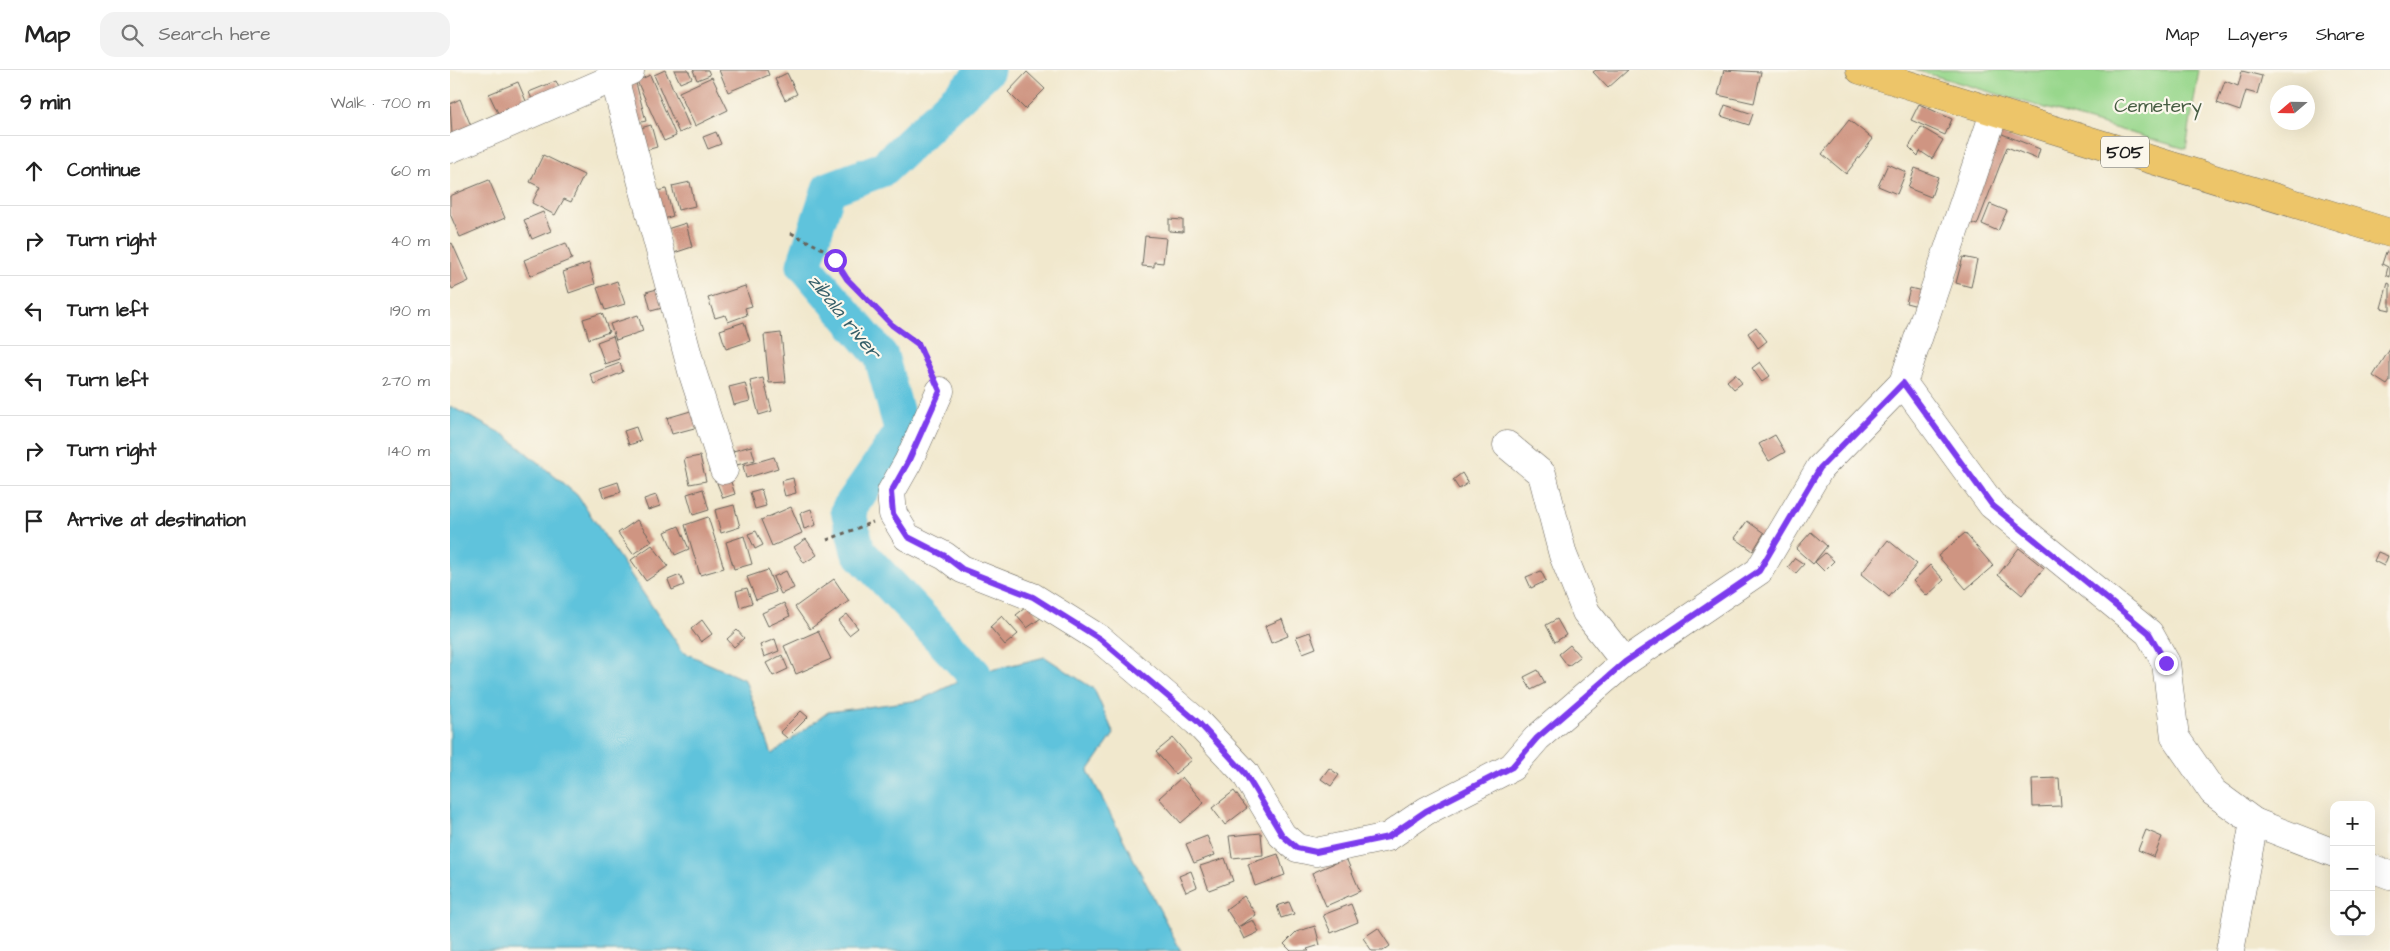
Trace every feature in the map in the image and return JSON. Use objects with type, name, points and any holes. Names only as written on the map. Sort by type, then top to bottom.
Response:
[{"type":"main road","name":"505","points":[[1860,70],[1994,113],[2390,233]]},
{"type":"street","points":[[450,149],[619,73],[692,371],[724,470]]},
{"type":"street","points":[[940,391],[908,462],[891,492],[893,514],[908,537],[945,556],[962,569],[1033,597],[1100,639],[1198,722],[1245,773],[1282,835],[1297,848],[1316,852],[1388,837],[1426,811],[1512,767],[1537,738],[1625,662],[1759,571],[1820,468],[1903,383],[1994,113]]},
{"type":"street","points":[[1903,383],[1992,505],[2149,633],[2166,663],[2175,738],[2213,792],[2254,822],[2330,851]]},
{"type":"street","points":[[1507,445],[1542,474],[1563,554],[1586,612],[1625,662]]},
{"type":"street","points":[[2230,951],[2254,822]]},
{"type":"street","points":[[2375,869],[2390,875]]},
{"type":"path","points":[[791,233],[825,250],[847,279],[892,325],[918,344],[940,391]]},
{"type":"path","points":[[827,540],[882,518]]},
{"type":"green space","name":"Cemetery","points":[[1915,70],[2199,70],[2186,149]]},
{"type":"water","points":[[450,406],[506,436],[577,495],[683,652],[745,680],[772,754],[828,712],[920,700],[974,674],[1045,657],[1094,689],[1114,734],[1088,771],[1181,951],[450,951]]},
{"type":"building","points":[[665,70],[690,128],[679,133],[654,75]]},
{"type":"building","points":[[674,70],[688,70],[692,78],[680,83]]},
{"type":"building","points":[[693,70],[708,70],[710,75],[697,80]]},
{"type":"building","points":[[719,70],[767,70],[769,75],[728,92]]},
{"type":"building","points":[[1596,70],[1628,70],[1608,88],[1593,72]]},
{"type":"building","points":[[1724,70],[1761,72],[1754,103],[1718,95]]},
{"type":"building","points":[[2242,71],[2262,76],[2257,94],[2246,91],[2240,111],[2217,103],[2225,81],[2238,86]]},
{"type":"building","points":[[1027,72],[1045,89],[1025,109],[1008,92]]},
{"type":"building","points":[[787,73],[797,94],[785,100],[775,79]]},
{"type":"building","points":[[650,75],[676,136],[664,141],[637,81]]},
{"type":"building","points":[[712,77],[728,110],[695,126],[679,92]]},
{"type":"building","points":[[556,81],[560,90],[533,102],[529,92]]},
{"type":"building","points":[[518,82],[526,101],[498,113],[489,94]]},
{"type":"building","points":[[636,83],[646,121],[633,124],[623,86]]},
{"type":"building","points":[[460,99],[471,126],[452,134],[450,104]]},
{"type":"building","points":[[1919,104],[1952,119],[1945,135],[1911,120]]},
{"type":"building","points":[[1725,105],[1753,114],[1749,125],[1721,116]]},
{"type":"building","points":[[1849,120],[1873,139],[1846,174],[1822,154]]},
{"type":"building","points":[[651,125],[657,147],[643,151],[637,129]]},
{"type":"building","points":[[1921,127],[1943,140],[1932,159],[1920,151],[1918,156],[1909,147]]},
{"type":"building","points":[[716,132],[721,144],[708,149],[703,137]]},
{"type":"building","points":[[1997,132],[2040,149],[2037,159],[2007,147],[1977,225],[1962,220]]},
{"type":"building","points":[[543,155],[584,175],[571,202],[564,199],[555,215],[532,203],[540,187],[530,182]]},
{"type":"building","points":[[1888,164],[1906,172],[1897,194],[1878,186]]},
{"type":"building","points":[[1915,168],[1938,177],[1931,197],[1908,188]]},
{"type":"building","points":[[489,180],[505,218],[460,237],[450,214],[450,196]]},
{"type":"building","points":[[690,182],[695,206],[678,210],[672,186]]},
{"type":"building","points":[[666,189],[673,216],[661,220],[653,192]]},
{"type":"building","points":[[1990,204],[2007,211],[1998,231],[1982,224]]},
{"type":"building","points":[[543,212],[551,231],[532,239],[524,220]]},
{"type":"building","points":[[1169,219],[1183,220],[1183,232],[1169,231]]},
{"type":"building","points":[[686,223],[692,247],[674,253],[667,229]]},
{"type":"building","points":[[1145,236],[1166,238],[1163,263],[1154,262],[1154,267],[1142,266]]},
{"type":"building","points":[[452,243],[469,281],[452,289],[450,284],[450,244]]},
{"type":"building","points":[[566,243],[572,259],[530,276],[524,260]]},
{"type":"building","points":[[2386,252],[2390,253],[2390,277],[2386,275],[2388,267],[2382,264]]},
{"type":"building","points":[[1963,257],[1977,260],[1971,287],[1956,283]]},
{"type":"building","points":[[589,263],[595,284],[569,293],[563,272]]},
{"type":"building","points":[[617,281],[625,304],[605,310],[597,288]]},
{"type":"building","points":[[2388,283],[2390,284],[2390,310],[2381,308]]},
{"type":"building","points":[[745,286],[752,306],[745,308],[747,315],[728,322],[725,315],[715,318],[708,298]]},
{"type":"building","points":[[661,288],[666,307],[651,311],[646,292]]},
{"type":"building","points":[[1910,288],[1926,292],[1922,307],[1906,303]]},
{"type":"building","points":[[602,313],[609,332],[589,339],[583,319]]},
{"type":"building","points":[[638,315],[643,331],[616,340],[610,324]]},
{"type":"building","points":[[744,322],[750,341],[726,349],[720,330]]},
{"type":"building","points":[[1756,327],[1767,341],[1758,348],[1748,333]]},
{"type":"building","points":[[781,333],[786,382],[769,383],[764,335]]},
{"type":"building","points":[[613,336],[620,359],[605,364],[597,342]]},
{"type":"building","points":[[2390,349],[2390,381],[2387,385],[2373,376]]},
{"type":"building","points":[[1760,362],[1770,376],[1762,382],[1752,368]]},
{"type":"building","points":[[620,363],[623,372],[594,384],[590,374]]},
{"type":"building","points":[[1735,374],[1742,383],[1734,389],[1727,381]]},
{"type":"building","points":[[763,378],[772,411],[759,415],[750,381]]},
{"type":"building","points":[[745,383],[750,401],[734,405],[729,387]]},
{"type":"building","points":[[694,410],[698,427],[672,434],[667,418]]},
{"type":"building","points":[[636,427],[641,441],[629,445],[624,431]]},
{"type":"building","points":[[1775,435],[1785,452],[1769,461],[1759,444]]},
{"type":"building","points":[[751,446],[755,460],[737,465],[733,451]]},
{"type":"building","points":[[700,456],[706,481],[690,484],[684,459]]},
{"type":"building","points":[[774,457],[778,468],[746,478],[743,466]]},
{"type":"building","points":[[1462,473],[1468,483],[1459,489],[1453,480]]},
{"type":"building","points":[[793,478],[796,493],[785,496],[781,481]]},
{"type":"building","points":[[730,479],[735,494],[723,498],[717,483]]},
{"type":"building","points":[[618,482],[621,492],[604,498],[600,488]]},
{"type":"building","points":[[703,489],[709,510],[693,515],[687,494]]},
{"type":"building","points":[[761,489],[766,506],[755,509],[750,492]]},
{"type":"building","points":[[656,495],[660,506],[648,510],[644,499]]},
{"type":"building","points":[[734,505],[740,527],[721,533],[715,510]]},
{"type":"building","points":[[791,507],[802,533],[772,546],[761,520]]},
{"type":"building","points":[[811,509],[816,525],[804,529],[800,513]]},
{"type":"building","points":[[708,517],[724,568],[700,575],[685,525]]},
{"type":"building","points":[[637,520],[652,541],[633,554],[618,533]]},
{"type":"building","points":[[1747,521],[1764,533],[1753,551],[1735,538]]},
{"type":"building","points":[[679,526],[689,549],[675,555],[665,532]]},
{"type":"building","points":[[756,531],[763,545],[755,549],[748,534]]},
{"type":"building","points":[[1811,532],[1827,546],[1813,564],[1796,549]]},
{"type":"building","points":[[1965,533],[1993,566],[1966,589],[1938,556]]},
{"type":"building","points":[[744,536],[752,564],[734,569],[726,542]]},
{"type":"building","points":[[806,539],[817,555],[804,563],[794,547]]},
{"type":"building","points":[[1888,540],[1917,564],[1889,597],[1861,574]]},
{"type":"building","points":[[652,545],[668,566],[646,581],[631,560]]},
{"type":"building","points":[[2019,548],[2044,568],[2022,595],[1998,575]]},
{"type":"building","points":[[2378,552],[2388,556],[2384,566],[2374,561]]},
{"type":"building","points":[[1825,553],[1834,561],[1824,571],[1815,562]]},
{"type":"building","points":[[1795,558],[1804,564],[1796,573],[1788,567]]},
{"type":"building","points":[[1930,565],[1944,580],[1927,596],[1913,581]]},
{"type":"building","points":[[768,570],[776,592],[756,600],[747,577]]},
{"type":"building","points":[[786,571],[794,588],[781,594],[773,577]]},
{"type":"building","points":[[1541,571],[1546,581],[1531,588],[1526,577]]},
{"type":"building","points":[[680,575],[684,585],[672,590],[668,580]]},
{"type":"building","points":[[834,579],[849,601],[810,629],[795,607]]},
{"type":"building","points":[[747,588],[752,603],[740,607],[736,591]]},
{"type":"building","points":[[784,603],[790,616],[768,626],[762,613]]},
{"type":"building","points":[[1030,604],[1041,618],[1027,628],[1016,615]]},
{"type":"building","points":[[847,614],[858,628],[849,635],[838,621]]},
{"type":"building","points":[[1002,616],[1018,634],[1005,645],[990,627]]},
{"type":"building","points":[[1282,619],[1288,636],[1271,643],[1265,626]]},
{"type":"building","points":[[1557,619],[1566,635],[1555,642],[1546,625]]},
{"type":"building","points":[[702,620],[712,634],[701,642],[691,629]]},
{"type":"building","points":[[737,630],[744,638],[734,647],[727,639]]},
{"type":"building","points":[[818,631],[831,659],[796,674],[784,646]]},
{"type":"building","points":[[1310,632],[1316,648],[1303,653],[1296,637]]},
{"type":"building","points":[[775,639],[779,651],[764,657],[760,645]]},
{"type":"building","points":[[1570,645],[1580,657],[1568,666],[1559,654]]},
{"type":"building","points":[[782,655],[788,669],[773,676],[766,663]]},
{"type":"building","points":[[1538,670],[1545,683],[1531,690],[1524,677]]},
{"type":"building","points":[[801,711],[808,717],[787,738],[780,732]]},
{"type":"building","points":[[1173,738],[1192,760],[1175,774],[1156,752]]},
{"type":"building","points":[[1329,768],[1339,775],[1331,786],[1321,779]]},
{"type":"building","points":[[1182,777],[1204,803],[1181,823],[1159,798]]},
{"type":"building","points":[[2059,778],[2061,806],[2033,807],[2032,779]]},
{"type":"building","points":[[1234,791],[1247,808],[1225,825],[1212,808]]},
{"type":"building","points":[[2146,830],[2162,837],[2154,857],[2138,850]]},
{"type":"building","points":[[1261,833],[1263,855],[1232,858],[1229,836]]},
{"type":"building","points":[[1207,836],[1215,855],[1194,863],[1186,844]]},
{"type":"building","points":[[1278,854],[1285,875],[1255,886],[1248,864]]},
{"type":"building","points":[[1225,858],[1233,881],[1209,890],[1200,866]]},
{"type":"building","points":[[1346,858],[1360,891],[1326,906],[1312,873]]},
{"type":"building","points":[[1191,871],[1197,887],[1186,892],[1179,876]]},
{"type":"building","points":[[1244,896],[1256,915],[1238,927],[1226,909]]},
{"type":"building","points":[[1289,902],[1294,914],[1281,918],[1277,906]]},
{"type":"building","points":[[1351,904],[1358,922],[1331,933],[1323,915]]},
{"type":"building","points":[[1253,920],[1259,932],[1244,939],[1238,927]]},
{"type":"building","points":[[1315,926],[1320,945],[1307,949],[1309,951],[1291,951],[1284,944],[1296,932]]},
{"type":"building","points":[[1378,928],[1390,946],[1383,951],[1372,951],[1363,938]]},
{"type":"waterway","name":"zibala river","points":[[974,674],[858,551],[848,510],[902,432],[881,356],[804,265],[829,189],[883,169],[987,70]]},
{"type":"route","points":[[835,260],[847,279],[892,325],[918,344],[940,391],[908,462],[891,492],[893,514],[908,537],[945,556],[962,569],[1033,597],[1100,639],[1198,722],[1245,773],[1282,835],[1297,848],[1316,852],[1388,837],[1426,811],[1512,767],[1537,738],[1625,662],[1759,571],[1820,468],[1903,383],[1992,505],[2149,633],[2166,663]]}]
